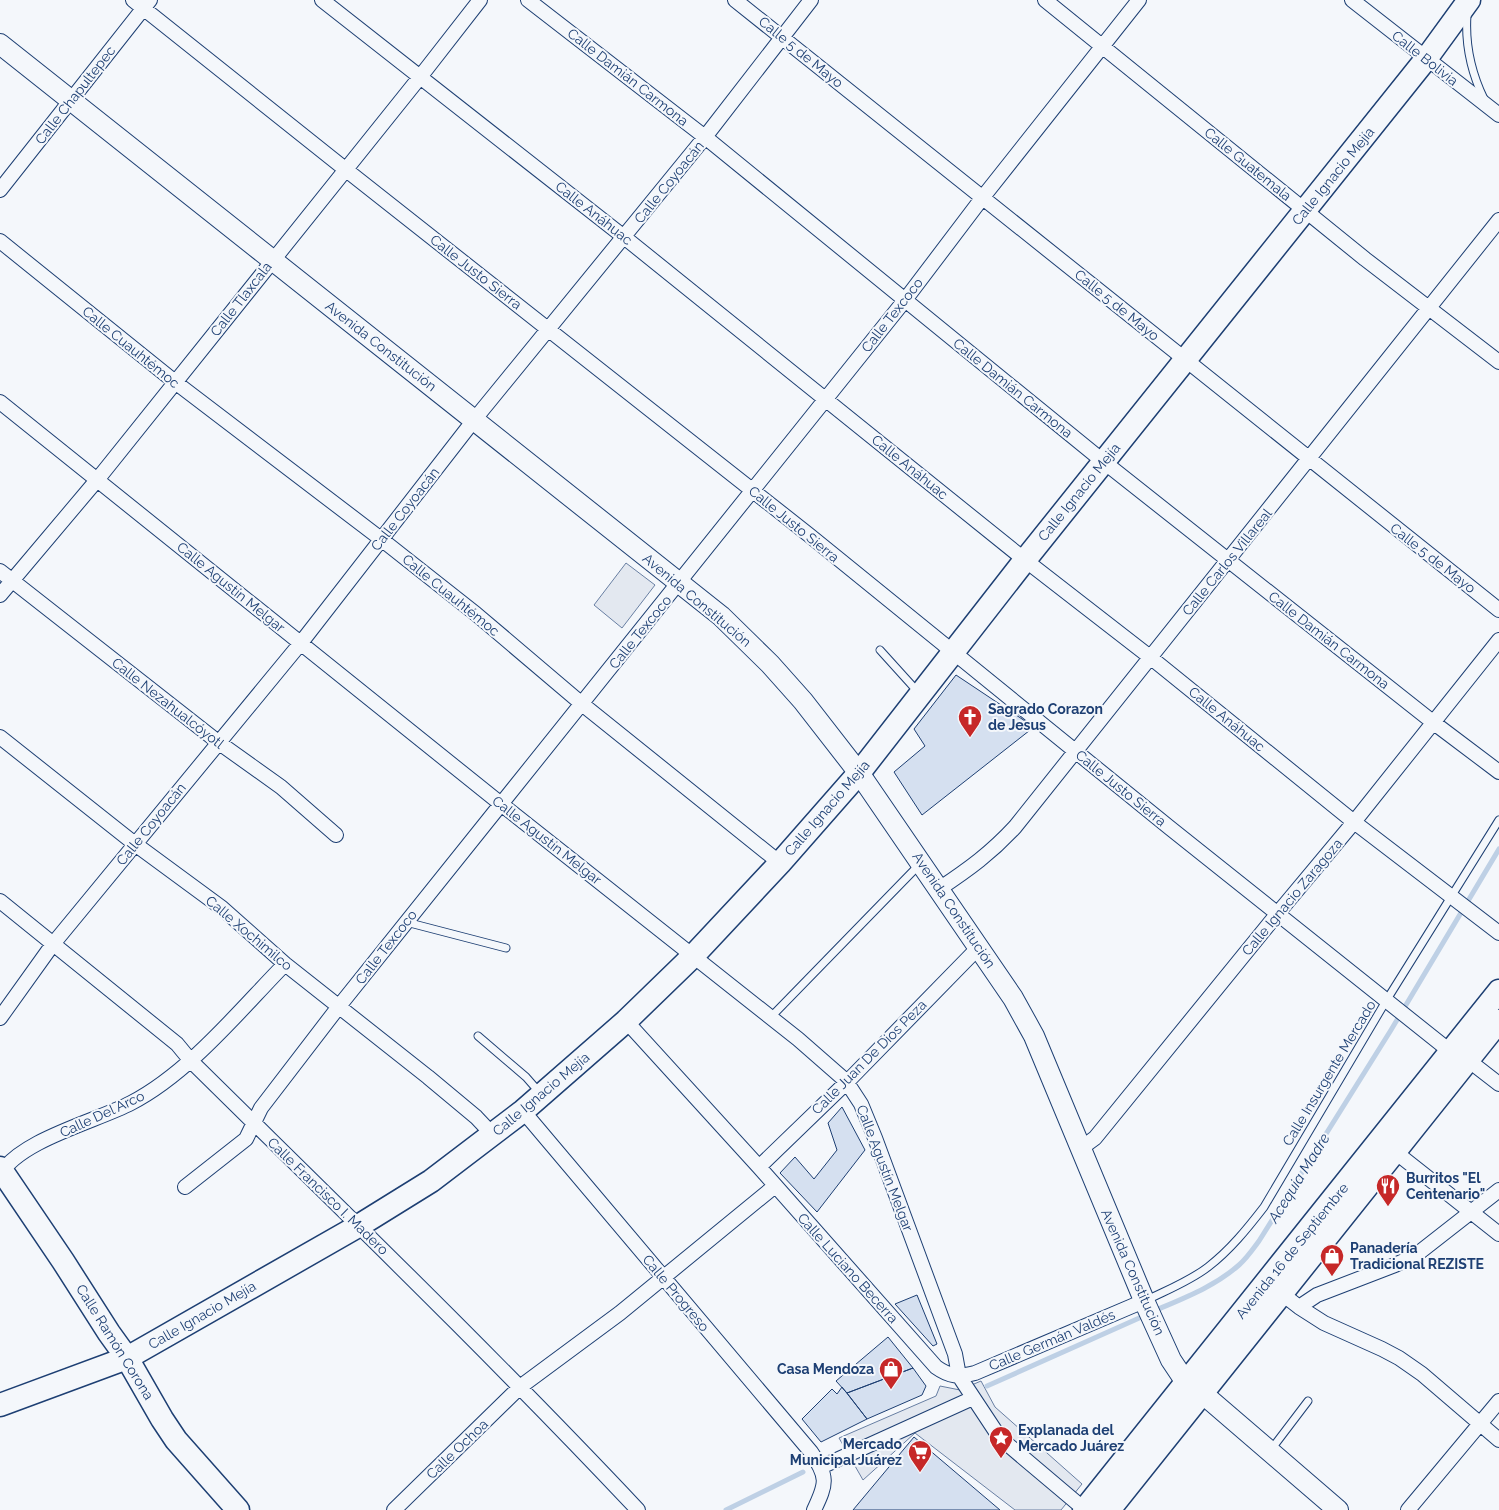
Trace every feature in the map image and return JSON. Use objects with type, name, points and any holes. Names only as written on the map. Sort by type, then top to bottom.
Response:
[{"type":"main road","name":"Calle Ignacio Mejía","points":[[0,1405],[128,1358],[360,1226],[431,1181],[523,1111],[626,1021],[693,956],[859,773],[1025,560],[1426,59],[1469,1]]},
{"type":"main road","name":"Avenida 16 de Septiembre","points":[[1080,1506],[1195,1389],[1281,1293],[1394,1151],[1460,1056],[1499,991]]},
{"type":"main road","name":"Avenida 16 de Septiembre","points":[[1109,1510],[1195,1389],[1460,1056],[1499,1021]]},
{"type":"main road","name":"Calle Ramón Corona","points":[[1,1171],[64,1261],[109,1333],[128,1358],[176,1440],[238,1510]]},
{"type":"street","name":"Calle Anáhuac","points":[[322,0],[624,237],[1354,822],[1499,933]]},
{"type":"street","name":"Calle Tlaxcala","points":[[0,594],[97,480],[480,0]]},
{"type":"street","name":"Calle Damián Carmona","points":[[528,0],[705,137],[1228,561],[1499,772]]},
{"type":"street","name":"Calle 5 de Mayo","points":[[735,0],[1499,610]]},
{"type":"street","name":"Calle Coyoacán","points":[[0,1018],[53,944],[300,644],[474,420],[705,137],[811,0]]},
{"type":"street","name":"Calle Guatemala","points":[[1045,0],[1365,259],[1499,362]]},
{"type":"street","name":"Calle Texcoco","points":[[185,1187],[246,1139],[261,1108],[405,922],[905,300],[983,197],[1139,0]]},
{"type":"street","name":"Calle Bolivia","points":[[1352,0],[1499,115]]},
{"type":"street","name":"Calle Chapultepec","points":[[0,190],[71,100],[142,3]]},
{"type":"street","name":"Calle Justo Sierra","points":[[142,3],[345,170],[753,490],[1389,1003],[1499,1084]]},
{"type":"street","name":"Avenida Constitución","points":[[0,44],[679,582],[721,616],[770,664],[803,701],[859,773],[1013,998],[1034,1036],[1145,1303],[1181,1375],[1338,1510]]},
{"type":"street","name":"Calle Carlos Villareal","points":[[939,889],[973,867],[995,849],[1015,827],[1499,220]]},
{"type":"street","name":"Calle Cuauhtémoc","points":[[0,241],[175,382],[476,614],[582,704],[780,862]]},
{"type":"street","name":"Calle Agustín Melgar","points":[[0,402],[300,644],[798,1039],[846,1081],[860,1104],[875,1138],[955,1354],[959,1376]]},
{"type":"street","name":"Calle Nezahualcóyotl","points":[[0,571],[218,742],[281,787],[336,835]]},
{"type":"street","name":"Calle Ignacio Zaragoza","points":[[1080,1149],[1095,1138],[1354,822],[1499,640]]},
{"type":"street","name":"Calle Xochimilco","points":[[0,737],[135,844],[222,908],[285,964],[340,1005],[476,1117],[492,1134]]},
{"type":"street","name":"Calle Francisco I. Madero","points":[[0,901],[177,1044],[191,1061],[360,1226],[520,1387],[638,1510]]},
{"type":"street","name":"Calle Juan De Dios Peza","points":[[759,1167],[979,947]]},
{"type":"street","name":"Calle Del Arco","points":[[1,1171],[12,1160],[31,1148],[65,1131],[130,1104],[151,1092],[191,1061],[285,964]]},
{"type":"street","name":"Calle Luciano Becerra","points":[[626,1021],[759,1167],[936,1367],[946,1374],[959,1376]]},
{"type":"street","name":"Calle Progreso","points":[[523,1111],[810,1452],[822,1472]]},
{"type":"street","points":[[1394,1151],[1499,1234]]},
{"type":"street","points":[[520,1387],[620,1313],[775,1186]]},
{"type":"street","points":[[1300,1307],[1317,1295],[1416,1255],[1499,1190]]},
{"type":"street","points":[[1281,1293],[1324,1323],[1399,1358],[1422,1374],[1499,1440]]},
{"type":"street","name":"Calle Germán Valdés","points":[[959,1376],[976,1373],[1145,1303]]},
{"type":"street","points":[[959,1376],[1000,1438],[1080,1506]]},
{"type":"street","name":"Calle Ochoa","points":[[394,1510],[520,1387]]},
{"type":"street","points":[[814,1510],[822,1494],[822,1472],[973,1398]]},
{"type":"street","points":[[1408,1510],[1499,1401]]},
{"type":"lane","points":[[1469,1],[1466,32],[1470,64],[1487,106]]},
{"type":"lane","points":[[880,650],[920,694]]},
{"type":"lane","name":"Calle Insurgente Mercado","points":[[1145,1303],[1207,1268],[1244,1234],[1264,1207],[1454,898],[1499,820]]},
{"type":"lane","points":[[770,1018],[921,862]]},
{"type":"lane","points":[[405,922],[506,948]]},
{"type":"lane","points":[[478,1036],[526,1077],[542,1095]]},
{"type":"lane","points":[[1270,1451],[1308,1401]]},
{"type":"shaded area","points":[[626,563],[655,585],[622,628],[594,605]]},
{"type":"shaded area","name":"Explanada del Mercado Juárez","points":[[981,1381],[995,1407],[1082,1484],[1061,1510],[1015,1510],[915,1433],[863,1480],[839,1438],[936,1396],[940,1386],[960,1390]]},
{"type":"building","name":"Sagrado Corazon de Jesus","points":[[956,675],[1034,727],[922,815],[894,772],[925,746],[914,729]]},
{"type":"building","points":[[842,1107],[865,1150],[817,1212],[780,1173],[795,1157],[814,1179],[837,1150],[828,1123]]},
{"type":"building","points":[[917,1295],[937,1344],[933,1346],[895,1304]]},
{"type":"building","points":[[888,1337],[913,1368],[847,1393],[836,1381]]},
{"type":"building","name":"Casa Mendoza","points":[[913,1368],[926,1386],[922,1395],[867,1419],[847,1393]]},
{"type":"building","points":[[842,1387],[867,1419],[821,1442],[802,1419],[832,1389],[837,1394]]},
{"type":"building","name":"Mercado Municipal Juárez","points":[[914,1437],[1000,1510],[853,1510]]},
{"type":"waterway","name":"Acequia Madre","points":[[1154,1311],[1219,1280],[1239,1265],[1259,1241],[1391,1030],[1499,849]]},
{"type":"waterway","name":"Acequia Madre","points":[[987,1386],[1146,1315]]},
{"type":"waterway","points":[[726,1510],[803,1472]]},
{"type":"place","name":"Sagrado Corazon de Jesus","points":[[970,738]]},
{"type":"place","name":"Burritos \"El Centenario\"","points":[[1388,1207]]},
{"type":"place","name":"Panadería Tradicional REZISTE","points":[[1332,1277]]},
{"type":"place","name":"Casa Mendoza","points":[[891,1390]]},
{"type":"place","name":"Explanada del Mercado Juárez","points":[[1001,1459]]},
{"type":"place","name":"Mercado Municipal Juárez","points":[[920,1473]]}]
